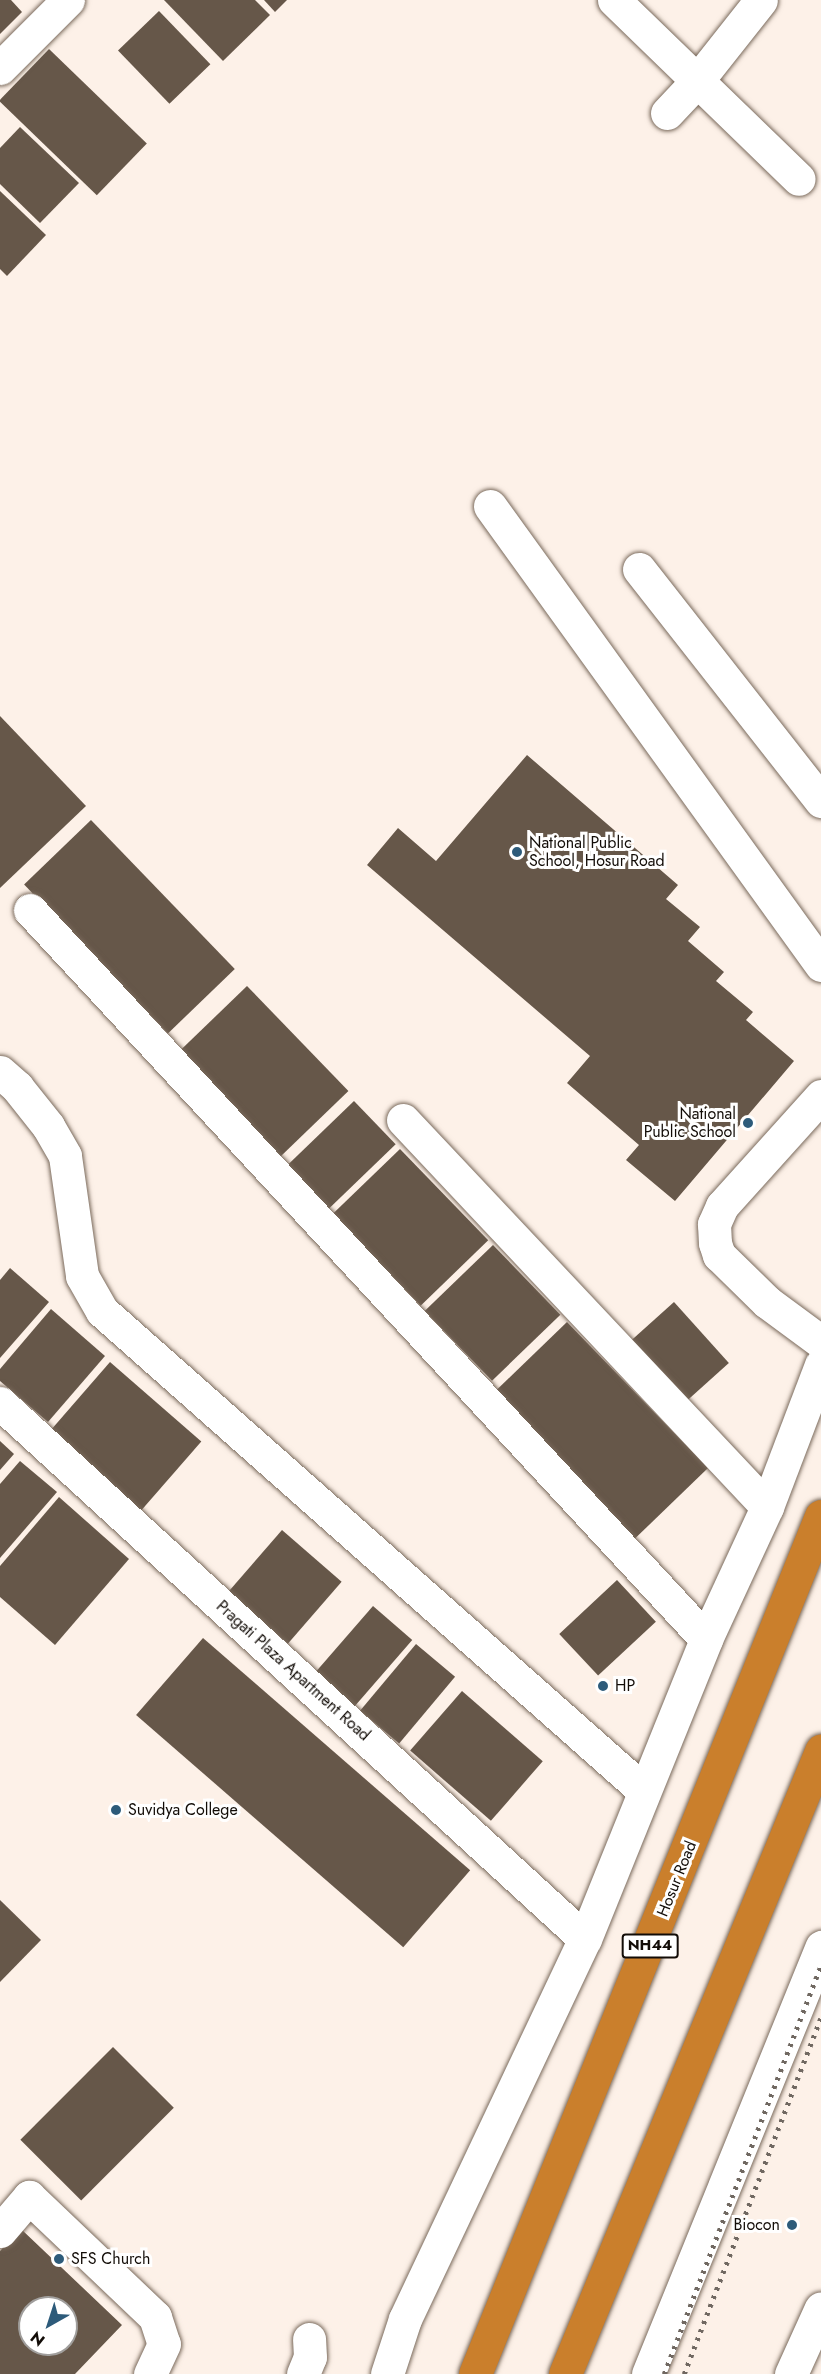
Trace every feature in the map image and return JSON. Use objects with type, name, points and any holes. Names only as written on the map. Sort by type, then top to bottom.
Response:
[{"type":"highway","name":"Hosur Road","points":[[475,2374],[821,1516]]},
{"type":"highway","points":[[565,2374],[821,1751]]},
{"type":"street","points":[[0,69],[69,0]]},
{"type":"street","points":[[614,0],[799,179]]},
{"type":"street","points":[[667,113],[697,81],[761,0]]},
{"type":"street","points":[[490,506],[821,965]]},
{"type":"street","points":[[639,569],[821,801]]},
{"type":"street","points":[[30,910],[706,1639]]},
{"type":"street","points":[[0,1072],[16,1087],[48,1126],[65,1156],[82,1276],[102,1311],[643,1790]]},
{"type":"street","points":[[821,1096],[722,1206],[714,1224],[714,1233],[719,1256],[767,1302],[821,1342]]},
{"type":"street","points":[[403,1120],[767,1507]]},
{"type":"street","points":[[387,2374],[405,2319],[585,1939],[643,1790],[706,1639],[767,1507],[821,1365]]},
{"type":"street","name":"Pragati Plaza Apartment Road","points":[[0,1403],[585,1939]]},
{"type":"street","points":[[648,2374],[821,1947]]},
{"type":"street","points":[[0,2231],[29,2197],[155,2317],[164,2344],[150,2374]]},
{"type":"street","points":[[791,2374],[821,2308]]},
{"type":"street","points":[[303,2374],[310,2357],[309,2339]]},
{"type":"building","points":[[0,0],[11,0],[22,12],[0,34]]},
{"type":"building","points":[[164,0],[255,0],[270,15],[223,61]]},
{"type":"building","points":[[264,0],[287,0],[275,12]]},
{"type":"building","points":[[159,11],[210,64],[169,104],[118,51]]},
{"type":"building","points":[[49,49],[147,143],[97,195],[0,102]]},
{"type":"building","points":[[20,127],[79,183],[40,223],[0,184],[0,148]]},
{"type":"building","points":[[0,191],[46,235],[7,276],[0,269]]},
{"type":"building","points":[[0,716],[86,806],[0,888]]},
{"type":"building","points":[[527,755],[678,885],[666,899],[700,927],[688,941],[724,972],[716,981],[753,1012],[746,1020],[794,1061],[675,1201],[626,1160],[639,1145],[567,1083],[590,1056],[367,865],[398,828],[436,861]]},
{"type":"building","points":[[91,820],[235,969],[168,1034],[24,885]]},
{"type":"building","points":[[247,986],[348,1091],[281,1156],[179,1051]]},
{"type":"building","points":[[354,1101],[396,1144],[329,1209],[287,1166]]},
{"type":"building","points":[[400,1149],[488,1240],[421,1306],[332,1214]]},
{"type":"building","points":[[493,1245],[560,1315],[492,1381],[425,1311]]},
{"type":"building","points":[[10,1268],[49,1302],[0,1358],[0,1280]]},
{"type":"building","points":[[674,1302],[729,1363],[679,1408],[624,1347]]},
{"type":"building","points":[[51,1309],[105,1356],[48,1422],[0,1381],[0,1369]]},
{"type":"building","points":[[567,1322],[708,1468],[631,1542],[490,1396]]},
{"type":"building","points":[[110,1362],[201,1441],[139,1513],[48,1434]]},
{"type":"building","points":[[0,1441],[14,1454],[0,1470]]},
{"type":"building","points":[[20,1461],[57,1492],[0,1558],[0,1484]]},
{"type":"building","points":[[59,1497],[129,1559],[55,1645],[0,1597],[0,1566]]},
{"type":"building","points":[[282,1530],[342,1582],[288,1644],[228,1592]]},
{"type":"building","points":[[617,1580],[656,1622],[598,1676],[559,1634]]},
{"type":"building","points":[[373,1606],[412,1640],[352,1710],[313,1675]]},
{"type":"building","points":[[203,1638],[470,1870],[403,1947],[136,1715]]},
{"type":"building","points":[[416,1644],[455,1677],[399,1743],[360,1711]]},
{"type":"building","points":[[462,1691],[543,1761],[491,1821],[410,1751]]},
{"type":"building","points":[[0,1900],[41,1940],[0,1982]]},
{"type":"building","points":[[113,2047],[174,2108],[81,2200],[20,2140]]},
{"type":"building","points":[[21,2229],[122,2325],[75,2374],[0,2374],[0,2251]]},
{"type":"railway","points":[[664,2374],[821,1966]]},
{"type":"railway","points":[[684,2374],[821,2018]]},
{"type":"place","name":"National Public School, Hosur Road","points":[[517,852]]},
{"type":"place","name":"National Public School","points":[[748,1123]]},
{"type":"place","name":"HP","points":[[603,1686]]},
{"type":"place","name":"Suvidya College","points":[[116,1810]]},
{"type":"place","name":"Biocon","points":[[792,2225]]},
{"type":"place","name":"SFS Church","points":[[59,2259]]}]
